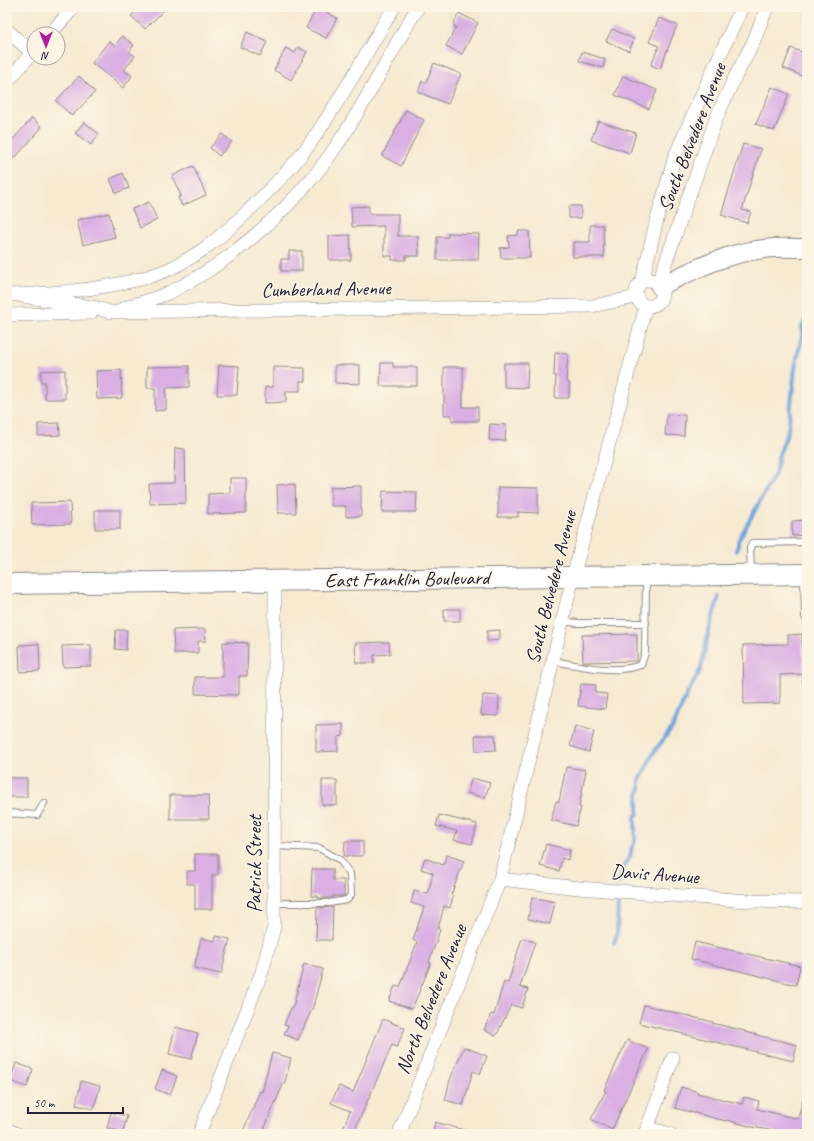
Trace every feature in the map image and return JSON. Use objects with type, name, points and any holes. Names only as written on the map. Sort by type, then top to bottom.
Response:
[{"type":"main road","name":"East Franklin Boulevard","points":[[7,584],[806,574]]},
{"type":"street","points":[[57,26],[74,7]]},
{"type":"street","points":[[12,295],[99,288],[153,276],[190,258],[207,247],[238,221],[267,192],[303,152],[330,112],[394,7]]},
{"type":"street","points":[[7,315],[110,312],[169,293],[187,284],[221,262],[283,209],[311,179],[336,147],[358,112],[418,7]]},
{"type":"street","name":"South Belvedere Avenue","points":[[642,282],[656,223],[675,156],[742,7]]},
{"type":"street","name":"South Belvedere Avenue","points":[[659,285],[716,119],[732,81],[753,43],[767,7]]},
{"type":"street","points":[[7,30],[26,46]]},
{"type":"street","points":[[8,79],[26,60]]},
{"type":"street","points":[[659,285],[709,263],[743,253],[764,248],[807,248]]},
{"type":"street","points":[[650,280],[659,285],[662,291],[660,299],[654,305],[641,301],[635,294],[637,287],[642,282],[650,280]]},
{"type":"street","name":"Cumberland Avenue","points":[[12,295],[98,308],[110,312],[592,306],[641,301]]},
{"type":"street","name":"South Belvedere Avenue","points":[[500,879],[641,301]]},
{"type":"street","name":"Patrick Street","points":[[199,1134],[262,972],[274,927],[275,580]]},
{"type":"street","name":"Davis Avenue","points":[[500,879],[579,888],[748,901],[807,902]]},
{"type":"street","name":"North Belvedere Avenue","points":[[399,1134],[500,879]]},
{"type":"street","points":[[670,1134],[646,1131],[673,1058]]},
{"type":"street","points":[[7,1130],[18,1134]]},
{"type":"lane","points":[[751,574],[750,548],[752,543],[807,542]]},
{"type":"lane","points":[[806,574],[805,617],[807,620]]},
{"type":"lane","points":[[552,661],[605,669],[632,668],[641,665],[645,653],[646,576]]},
{"type":"lane","points":[[562,621],[646,623]]},
{"type":"lane","points":[[7,814],[37,814],[44,803]]},
{"type":"lane","points":[[274,846],[319,848],[340,860],[350,874],[352,888],[351,895],[347,900],[329,903],[274,903]]},
{"type":"building","points":[[139,7],[167,7],[145,29],[131,16]]},
{"type":"building","points":[[317,7],[337,18],[326,38],[306,28]]},
{"type":"building","points":[[459,13],[478,23],[462,54],[446,46],[456,27],[453,25]]},
{"type":"building","points":[[659,18],[677,25],[660,69],[651,65],[659,46],[649,42]]},
{"type":"building","points":[[612,29],[634,39],[629,51],[606,41]]},
{"type":"building","points":[[247,32],[267,42],[260,56],[240,47]]},
{"type":"building","points":[[122,36],[134,45],[129,52],[135,56],[124,70],[132,76],[123,88],[92,63],[109,41],[115,46]]},
{"type":"building","points":[[298,47],[307,52],[291,80],[274,70],[286,48],[295,53]]},
{"type":"building","points":[[791,48],[807,54],[807,78],[783,68]]},
{"type":"building","points":[[582,52],[605,59],[603,68],[579,61]]},
{"type":"building","points":[[434,63],[461,74],[448,104],[418,92],[422,81],[426,83]]},
{"type":"building","points":[[79,76],[95,92],[72,116],[56,101]]},
{"type":"building","points":[[623,76],[657,90],[649,109],[615,95]]},
{"type":"building","points":[[772,87],[789,94],[774,131],[756,124]]},
{"type":"building","points":[[406,110],[424,120],[401,166],[382,156]]},
{"type":"building","points":[[32,118],[42,127],[15,158],[7,151],[7,146]]},
{"type":"building","points":[[598,121],[636,133],[630,153],[591,140]]},
{"type":"building","points":[[84,122],[99,134],[91,145],[75,133]]},
{"type":"building","points":[[222,134],[232,142],[219,156],[210,148]]},
{"type":"building","points":[[743,144],[761,149],[742,210],[751,212],[747,223],[721,215]]},
{"type":"building","points":[[193,166],[206,195],[182,206],[178,197],[181,196],[172,176]]},
{"type":"building","points":[[123,173],[129,188],[116,193],[110,179]]},
{"type":"building","points":[[149,202],[157,220],[140,228],[132,209]]},
{"type":"building","points":[[369,206],[369,214],[398,214],[398,236],[418,236],[419,256],[406,256],[406,260],[392,260],[392,256],[384,256],[384,226],[352,227],[351,207]]},
{"type":"building","points":[[569,206],[581,206],[581,218],[569,218]]},
{"type":"building","points":[[109,213],[115,237],[83,245],[77,220]]},
{"type":"building","points":[[590,225],[603,225],[604,257],[573,257],[573,242],[590,242]]},
{"type":"building","points":[[518,231],[529,231],[530,258],[501,258],[500,248],[509,247],[508,236],[518,235]]},
{"type":"building","points":[[448,233],[479,234],[478,260],[437,260],[437,237],[448,237]]},
{"type":"building","points":[[350,235],[351,260],[329,260],[329,236]]},
{"type":"building","points":[[289,251],[302,251],[302,271],[281,271],[281,259],[289,259]]},
{"type":"building","points":[[555,353],[568,354],[566,382],[569,382],[569,398],[555,398]]},
{"type":"building","points":[[381,363],[393,363],[393,367],[417,367],[417,386],[380,386]]},
{"type":"building","points":[[504,363],[528,363],[527,388],[504,387]]},
{"type":"building","points":[[219,365],[239,366],[237,395],[217,395]]},
{"type":"building","points":[[335,365],[360,365],[360,384],[335,383]]},
{"type":"building","points":[[189,366],[189,387],[166,388],[166,410],[155,411],[155,388],[147,388],[147,367]]},
{"type":"building","points":[[273,367],[305,368],[305,381],[300,381],[300,391],[286,391],[286,402],[265,403],[265,387],[273,387]]},
{"type":"building","points":[[444,367],[463,367],[463,407],[478,407],[478,421],[452,421],[452,415],[444,415]]},
{"type":"building","points":[[65,370],[65,399],[45,399],[45,382],[41,382],[41,371]]},
{"type":"building","points":[[121,370],[122,398],[97,399],[96,371]]},
{"type":"building","points":[[667,414],[685,415],[684,436],[665,435]]},
{"type":"building","points":[[59,423],[60,435],[38,436],[38,424]]},
{"type":"building","points":[[490,424],[506,425],[505,441],[489,440]]},
{"type":"building","points":[[175,448],[185,449],[186,503],[150,504],[149,484],[174,483]]},
{"type":"building","points":[[230,478],[246,478],[246,513],[208,514],[208,494],[230,493]]},
{"type":"building","points":[[295,484],[296,513],[278,513],[277,485]]},
{"type":"building","points":[[361,486],[361,516],[346,517],[346,506],[331,506],[331,487]]},
{"type":"building","points":[[498,487],[538,488],[538,513],[518,512],[518,517],[498,517]]},
{"type":"building","points":[[383,491],[417,492],[416,512],[382,512]]},
{"type":"building","points":[[70,502],[71,524],[32,525],[31,503]]},
{"type":"building","points":[[95,510],[120,510],[120,529],[95,529]]},
{"type":"building","points":[[807,520],[807,535],[792,536],[792,521]]},
{"type":"building","points":[[444,609],[460,609],[460,621],[444,621]]},
{"type":"building","points":[[205,629],[206,641],[198,641],[198,653],[174,653],[173,630]]},
{"type":"building","points":[[116,630],[127,630],[126,650],[115,649]]},
{"type":"building","points":[[500,630],[500,640],[487,641],[487,631]]},
{"type":"building","points":[[637,634],[637,661],[583,662],[582,635]]},
{"type":"building","points":[[802,634],[804,674],[780,675],[780,703],[744,704],[743,645],[788,644],[788,635]]},
{"type":"building","points":[[223,642],[248,643],[247,676],[239,676],[239,695],[195,694],[195,677],[223,677]]},
{"type":"building","points":[[389,642],[390,654],[374,655],[374,663],[356,663],[355,643]]},
{"type":"building","points":[[39,644],[40,671],[20,672],[19,645]]},
{"type":"building","points":[[91,645],[91,666],[63,667],[62,646]]},
{"type":"building","points":[[581,684],[596,685],[595,693],[607,694],[605,709],[578,706]]},
{"type":"building","points":[[483,695],[499,696],[498,716],[481,715]]},
{"type":"building","points":[[343,724],[343,736],[338,737],[338,751],[316,752],[316,725]]},
{"type":"building","points":[[575,726],[594,731],[589,752],[570,746]]},
{"type":"building","points":[[475,735],[495,735],[496,750],[476,751]]},
{"type":"building","points":[[566,767],[586,770],[579,807],[581,807],[576,826],[551,820],[556,801],[559,802]]},
{"type":"building","points":[[7,778],[27,778],[27,797],[7,797]]},
{"type":"building","points":[[472,778],[490,783],[485,798],[467,793]]},
{"type":"building","points":[[322,780],[337,780],[337,805],[322,805]]},
{"type":"building","points":[[170,795],[208,795],[209,819],[170,819]]},
{"type":"building","points":[[439,815],[477,824],[472,844],[454,840],[457,831],[436,826]]},
{"type":"building","points":[[345,841],[363,841],[363,856],[344,856]]},
{"type":"building","points":[[546,844],[570,850],[568,860],[562,858],[559,871],[540,866]]},
{"type":"building","points":[[195,854],[218,854],[218,875],[212,875],[212,909],[195,909],[195,884],[187,884],[187,871],[195,871]]},
{"type":"building","points":[[447,855],[464,861],[451,895],[453,896],[450,908],[444,906],[438,929],[440,930],[429,962],[431,963],[412,1009],[389,1001],[395,986],[400,987],[417,942],[413,940],[424,907],[411,903],[414,891],[428,894],[433,873],[421,869],[425,858],[443,865]]},
{"type":"building","points":[[312,869],[333,869],[333,880],[344,880],[344,896],[318,898],[318,896],[311,896]]},
{"type":"building","points":[[532,897],[555,902],[550,924],[528,919]]},
{"type":"building","points":[[333,907],[332,940],[316,940],[317,908]]},
{"type":"building","points":[[216,936],[230,939],[221,974],[194,968],[201,938],[215,941]]},
{"type":"building","points":[[522,938],[535,942],[520,987],[528,989],[522,1008],[511,1005],[496,1036],[484,1030],[491,1014],[494,1015],[504,982],[508,983]]},
{"type":"building","points":[[695,942],[800,966],[796,985],[691,959]]},
{"type":"building","points":[[304,964],[323,969],[313,1007],[298,1040],[284,1034],[288,1026],[284,1025],[292,1006],[293,1007]]},
{"type":"building","points":[[644,1005],[797,1045],[793,1061],[639,1023]]},
{"type":"building","points":[[383,1019],[405,1028],[397,1047],[392,1045],[353,1134],[341,1134],[350,1111],[331,1103],[339,1086],[353,1092]]},
{"type":"building","points":[[175,1027],[198,1033],[191,1059],[169,1054]]},
{"type":"building","points":[[627,1040],[648,1049],[612,1130],[591,1119],[606,1091],[604,1090]]},
{"type":"building","points":[[464,1047],[487,1056],[480,1074],[473,1071],[463,1105],[445,1100],[450,1080]]},
{"type":"building","points":[[272,1053],[291,1058],[285,1082],[262,1134],[242,1134],[260,1091],[262,1092]]},
{"type":"building","points":[[16,1063],[33,1069],[27,1087],[10,1081]]},
{"type":"building","points":[[162,1070],[177,1076],[170,1095],[155,1089]]},
{"type":"building","points":[[81,1081],[100,1086],[94,1109],[76,1105]]},
{"type":"building","points":[[681,1087],[698,1092],[697,1093],[742,1104],[744,1097],[759,1101],[757,1109],[798,1119],[803,1098],[807,1098],[807,1134],[773,1134],[774,1131],[675,1108]]},
{"type":"building","points":[[111,1112],[127,1116],[123,1132],[107,1128]]},
{"type":"building","points":[[435,1122],[468,1131],[468,1134],[432,1134]]},
{"type":"waterway","points":[[736,551],[738,541],[774,476],[778,457],[788,431],[795,368],[803,331],[802,327],[807,316]]},
{"type":"waterway","points":[[619,883],[625,864],[631,855],[631,850],[635,841],[635,817],[638,813],[640,780],[654,752],[673,727],[687,694],[701,669],[708,634],[719,596]]},
{"type":"waterway","points":[[614,943],[617,934],[618,902]]}]
